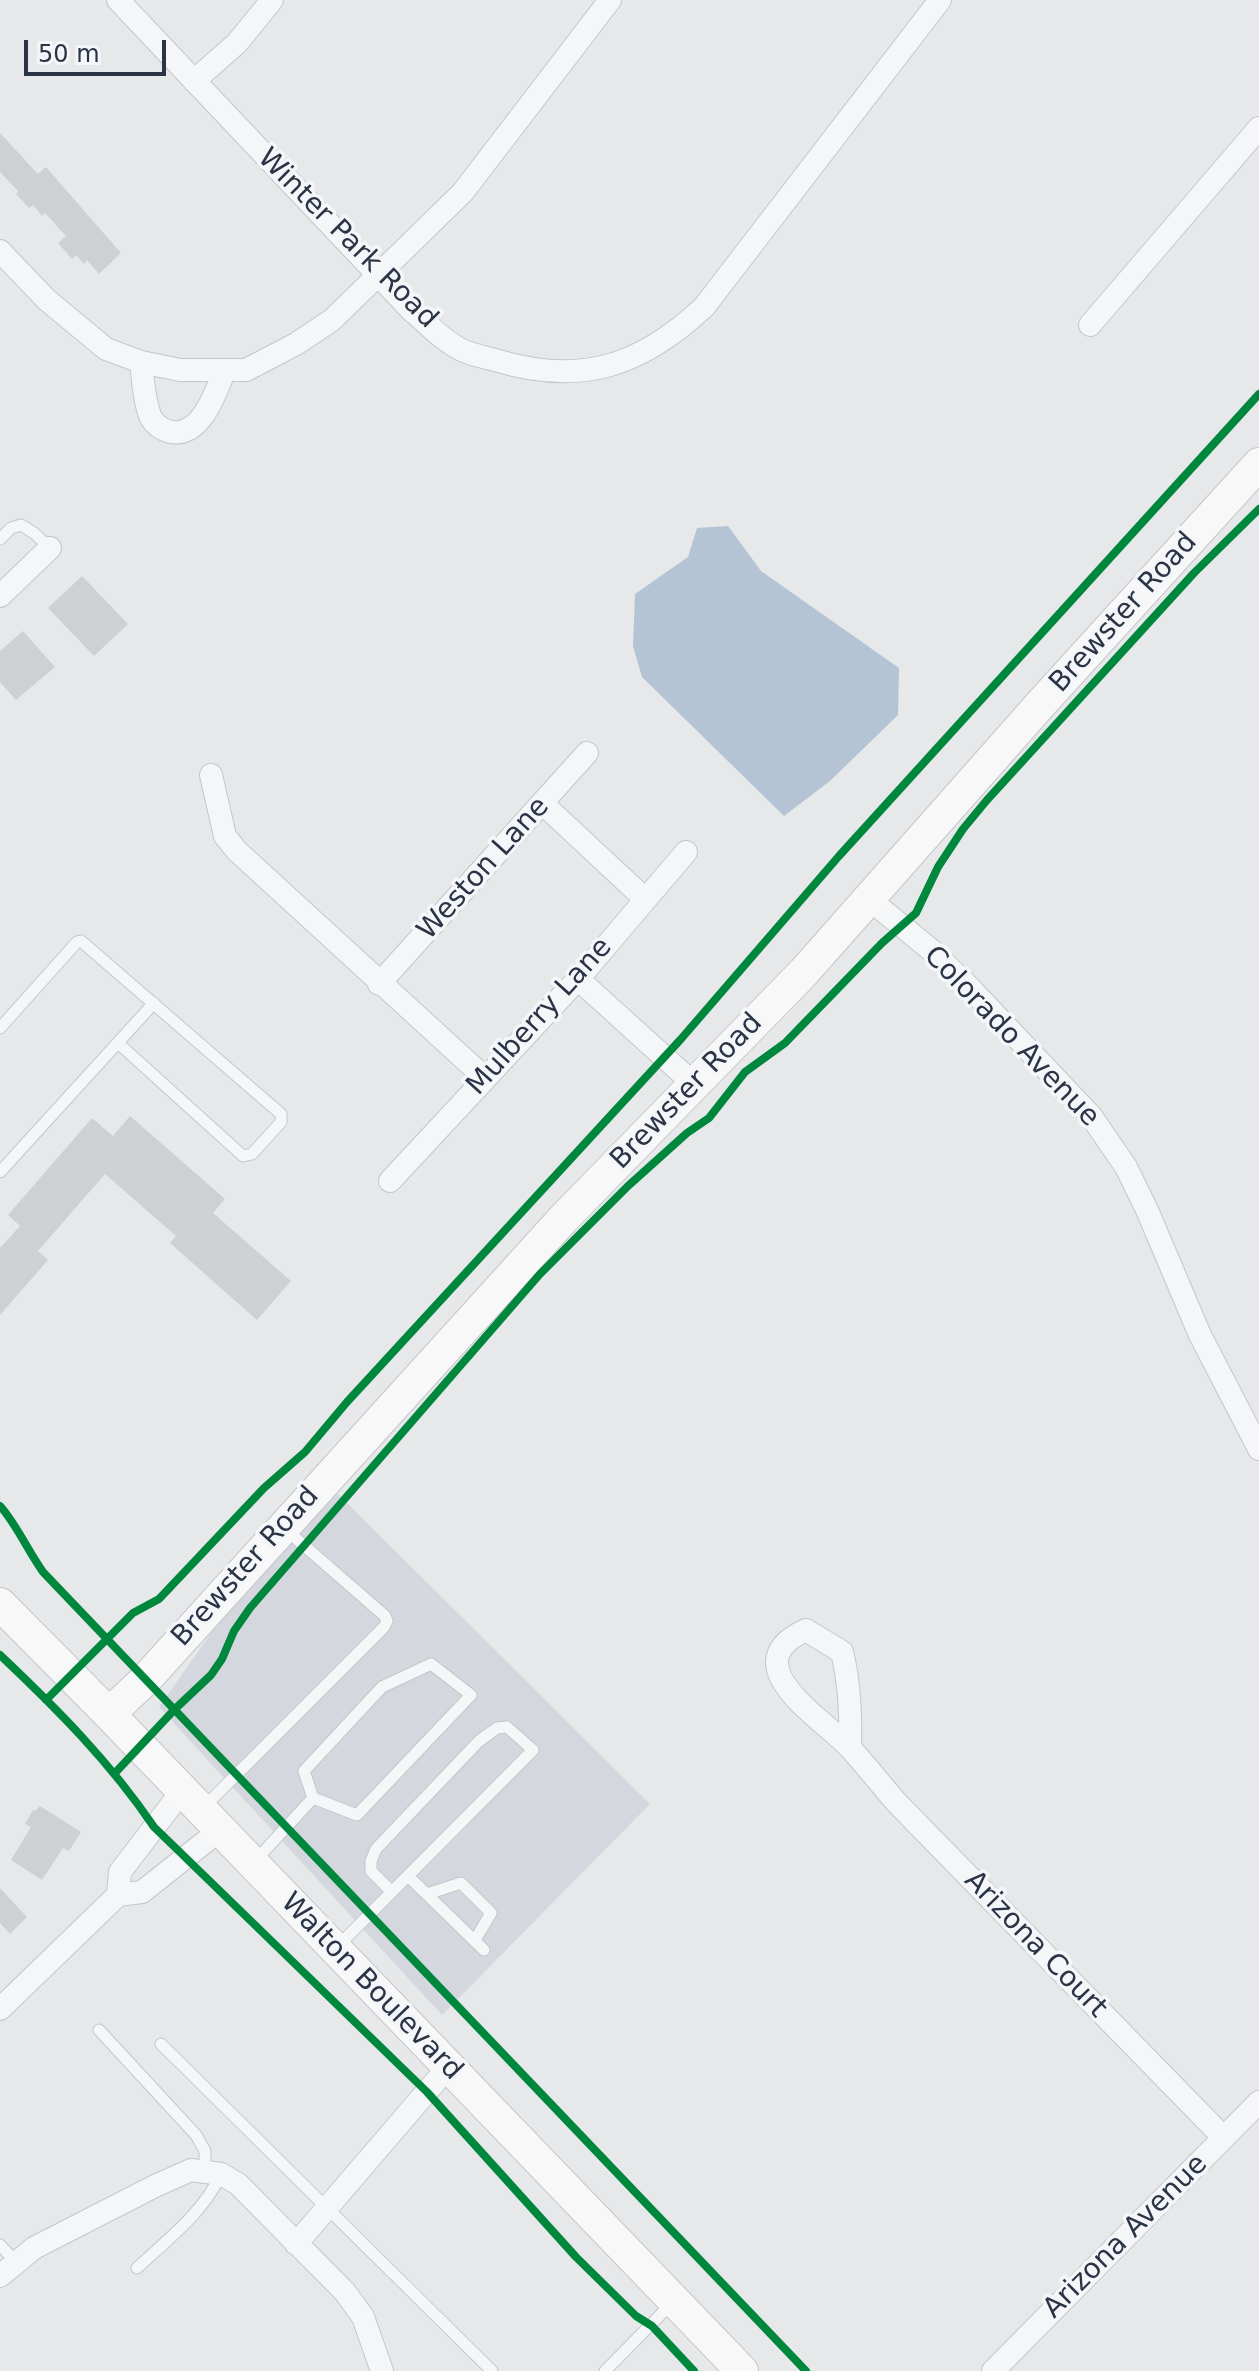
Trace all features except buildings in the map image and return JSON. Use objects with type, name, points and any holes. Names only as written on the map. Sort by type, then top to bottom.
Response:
[{"type":"street","name":"Winter Park Road","points":[[118,0],[412,311],[459,349],[519,367],[569,372],[607,368],[654,347],[683,327],[704,307],[940,0]]},
{"type":"street","points":[[194,81],[237,43],[272,0]]},
{"type":"street","points":[[0,251],[47,300],[106,349],[141,362],[180,370],[246,370],[296,344],[332,320],[463,192],[610,0]]},
{"type":"street","points":[[1090,325],[1259,128]]},
{"type":"street","points":[[141,362],[152,420],[160,428],[171,432],[184,432],[196,427],[224,372]]},
{"type":"street","name":"Brewster Road","points":[[109,1714],[146,1679],[563,1219],[804,972],[1259,464]]},
{"type":"street","points":[[0,596],[50,548]]},
{"type":"street","name":"Weston Lane","points":[[379,984],[587,753]]},
{"type":"street","points":[[211,775],[225,836],[231,844],[379,984],[485,1078]]},
{"type":"street","points":[[543,804],[645,899]]},
{"type":"street","name":"Mulberry Lane","points":[[390,1181],[578,979],[686,852]]},
{"type":"street","name":"Colorado Avenue","points":[[869,899],[960,978],[1091,1116],[1126,1167],[1200,1335],[1259,1449]]},
{"type":"street","points":[[578,979],[695,1085]]},
{"type":"street","name":"Walton Boulevard","points":[[0,1604],[742,2371]]},
{"type":"street","name":"Arizona Court","points":[[850,1747],[851,1707],[842,1652],[806,1630],[789,1638],[779,1653],[778,1669],[790,1695],[850,1747],[897,1803],[1224,2138]]},
{"type":"street","points":[[118,1895],[120,1872],[201,1810]]},
{"type":"street","points":[[0,2009],[118,1895],[142,1892],[201,1810]]},
{"type":"street","points":[[296,2244],[448,2067]]},
{"type":"street","name":"Arizona Avenue","points":[[993,2371],[1259,2102]]},
{"type":"street","points":[[5,2261],[191,2170],[213,2173],[238,2184],[345,2292],[363,2317],[382,2371]]},
{"type":"lane","points":[[0,539],[11,528],[21,525],[50,548]]},
{"type":"lane","points":[[0,1028],[81,941],[281,1114],[281,1122],[252,1154],[243,1156],[118,1043]]},
{"type":"lane","points":[[1,1170],[154,1003]]},
{"type":"lane","points":[[201,1810],[387,1621],[282,1527]]},
{"type":"lane","points":[[431,1664],[471,1695],[357,1815],[313,1798],[304,1771],[382,1687],[431,1664]]},
{"type":"lane","points":[[334,1949],[392,1892],[408,1876],[533,1750],[507,1727],[497,1728],[479,1741],[376,1849],[371,1871],[392,1892]]},
{"type":"lane","points":[[252,1864],[313,1798]]},
{"type":"lane","points":[[408,1876],[484,1950]]},
{"type":"lane","points":[[427,1894],[461,1883],[491,1913],[475,1940]]},
{"type":"lane","points":[[99,2030],[196,2135],[213,2173],[215,2189],[194,2214],[137,2268]]},
{"type":"lane","points":[[161,2044],[492,2371]]},
{"type":"lane","points":[[605,2371],[674,2301]]},
{"type":"shaded area","points":[[334,1490],[650,1804],[442,2015],[159,1707],[216,1626]]},
{"type":"water","points":[[728,526],[761,571],[899,668],[898,715],[830,781],[784,816],[642,677],[633,646],[635,594],[688,557],[697,528]]},
{"type":"cycle path","points":[[46,1700],[133,1613],[159,1599],[264,1488],[305,1452],[347,1402],[681,1039],[839,856],[1259,394]]},
{"type":"cycle path","points":[[115,1773],[211,1675],[250,1608],[540,1274],[628,1186],[687,1133],[709,1118],[745,1072],[785,1043],[882,943],[916,913],[938,867],[987,800],[1194,573],[1259,509]]},
{"type":"cycle path","points":[[0,1506],[43,1572],[806,2371]]},
{"type":"cycle path","points":[[0,1655],[82,1737],[154,1827],[427,2092],[576,2257],[636,2316],[652,2326],[694,2371]]}]
